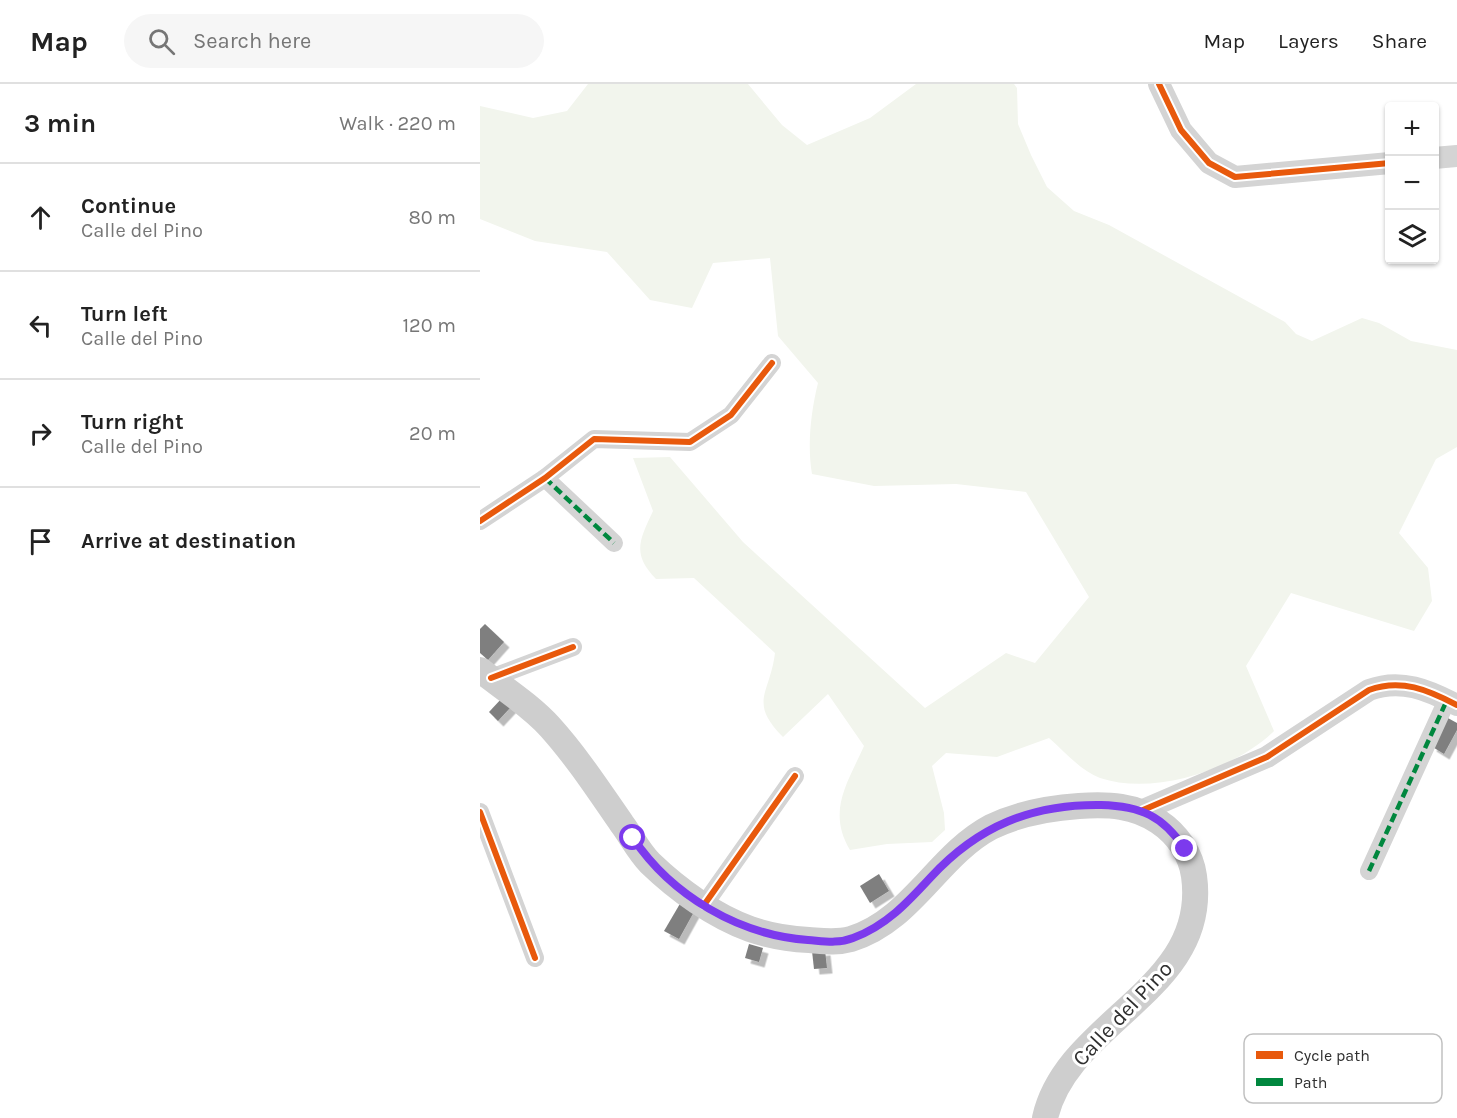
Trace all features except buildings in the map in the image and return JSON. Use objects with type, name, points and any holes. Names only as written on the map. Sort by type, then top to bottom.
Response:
[{"type":"main road","name":"Calle del Pino","points":[[485,674],[548,725],[648,861],[704,905],[749,929],[780,938],[835,942],[851,939],[897,913],[959,850],[990,828],[1014,818],[1062,807],[1114,806],[1143,810],[1172,831],[1193,868],[1194,907],[1189,929],[1167,970],[1077,1058],[1051,1096],[1045,1118]]},
{"type":"street","points":[[1159,84],[1181,130],[1209,163],[1235,177],[1385,163]]},
{"type":"street","points":[[1439,158],[1457,156]]},
{"type":"street","points":[[480,521],[545,478],[599,437],[690,442],[715,428],[731,415],[772,363]]},
{"type":"street","points":[[545,478],[614,543]]},
{"type":"street","points":[[485,674],[573,647]]},
{"type":"street","points":[[1143,810],[1267,757],[1369,690],[1385,684],[1404,684],[1452,702],[1369,871]]},
{"type":"street","points":[[704,905],[795,776]]},
{"type":"street","points":[[480,812],[535,958]]},
{"type":"shaded area","points":[[588,84],[748,84],[782,125],[807,145],[870,118],[916,84],[1014,84],[1017,88],[1018,124],[1031,155],[1047,187],[1074,211],[1109,225],[1285,322],[1296,334],[1312,341],[1362,318],[1379,323],[1411,341],[1457,350],[1457,447],[1436,459],[1399,533],[1428,568],[1432,601],[1414,631],[1291,593],[1246,666],[1274,731],[1238,757],[1192,776],[1144,784],[1121,783],[1093,775],[1079,766],[1049,738],[997,757],[946,753],[932,766],[944,813],[945,830],[932,842],[887,844],[850,850],[843,836],[840,810],[846,785],[864,746],[828,694],[783,737],[772,725],[766,715],[764,697],[775,653],[694,578],[656,579],[643,562],[641,539],[653,511],[633,458],[670,457],[743,542],[925,708],[1006,653],[1035,663],[1089,597],[1026,492],[956,484],[874,486],[812,474],[810,428],[818,383],[778,336],[770,258],[713,263],[692,308],[650,300],[607,252],[535,241],[480,219],[480,106],[533,118],[567,111]]},
{"type":"marked path","points":[[545,478],[614,543]]},
{"type":"marked path","points":[[1369,871],[1447,700]]},
{"type":"cycle path","points":[[1159,84],[1181,130],[1209,163],[1235,177],[1385,163]]},
{"type":"cycle path","points":[[480,521],[545,478],[594,439],[690,442],[731,415],[772,363]]},
{"type":"cycle path","points":[[491,678],[573,647]]},
{"type":"cycle path","points":[[1143,810],[1267,757],[1369,690],[1392,685],[1414,687],[1457,705]]},
{"type":"cycle path","points":[[704,905],[795,776]]},
{"type":"cycle path","points":[[480,812],[535,958]]},
{"type":"route","points":[[633,838],[648,861],[718,915],[749,929],[780,938],[835,942],[868,932],[897,913],[959,850],[990,828],[1040,811],[1090,805],[1143,810],[1172,831],[1185,849]]}]
